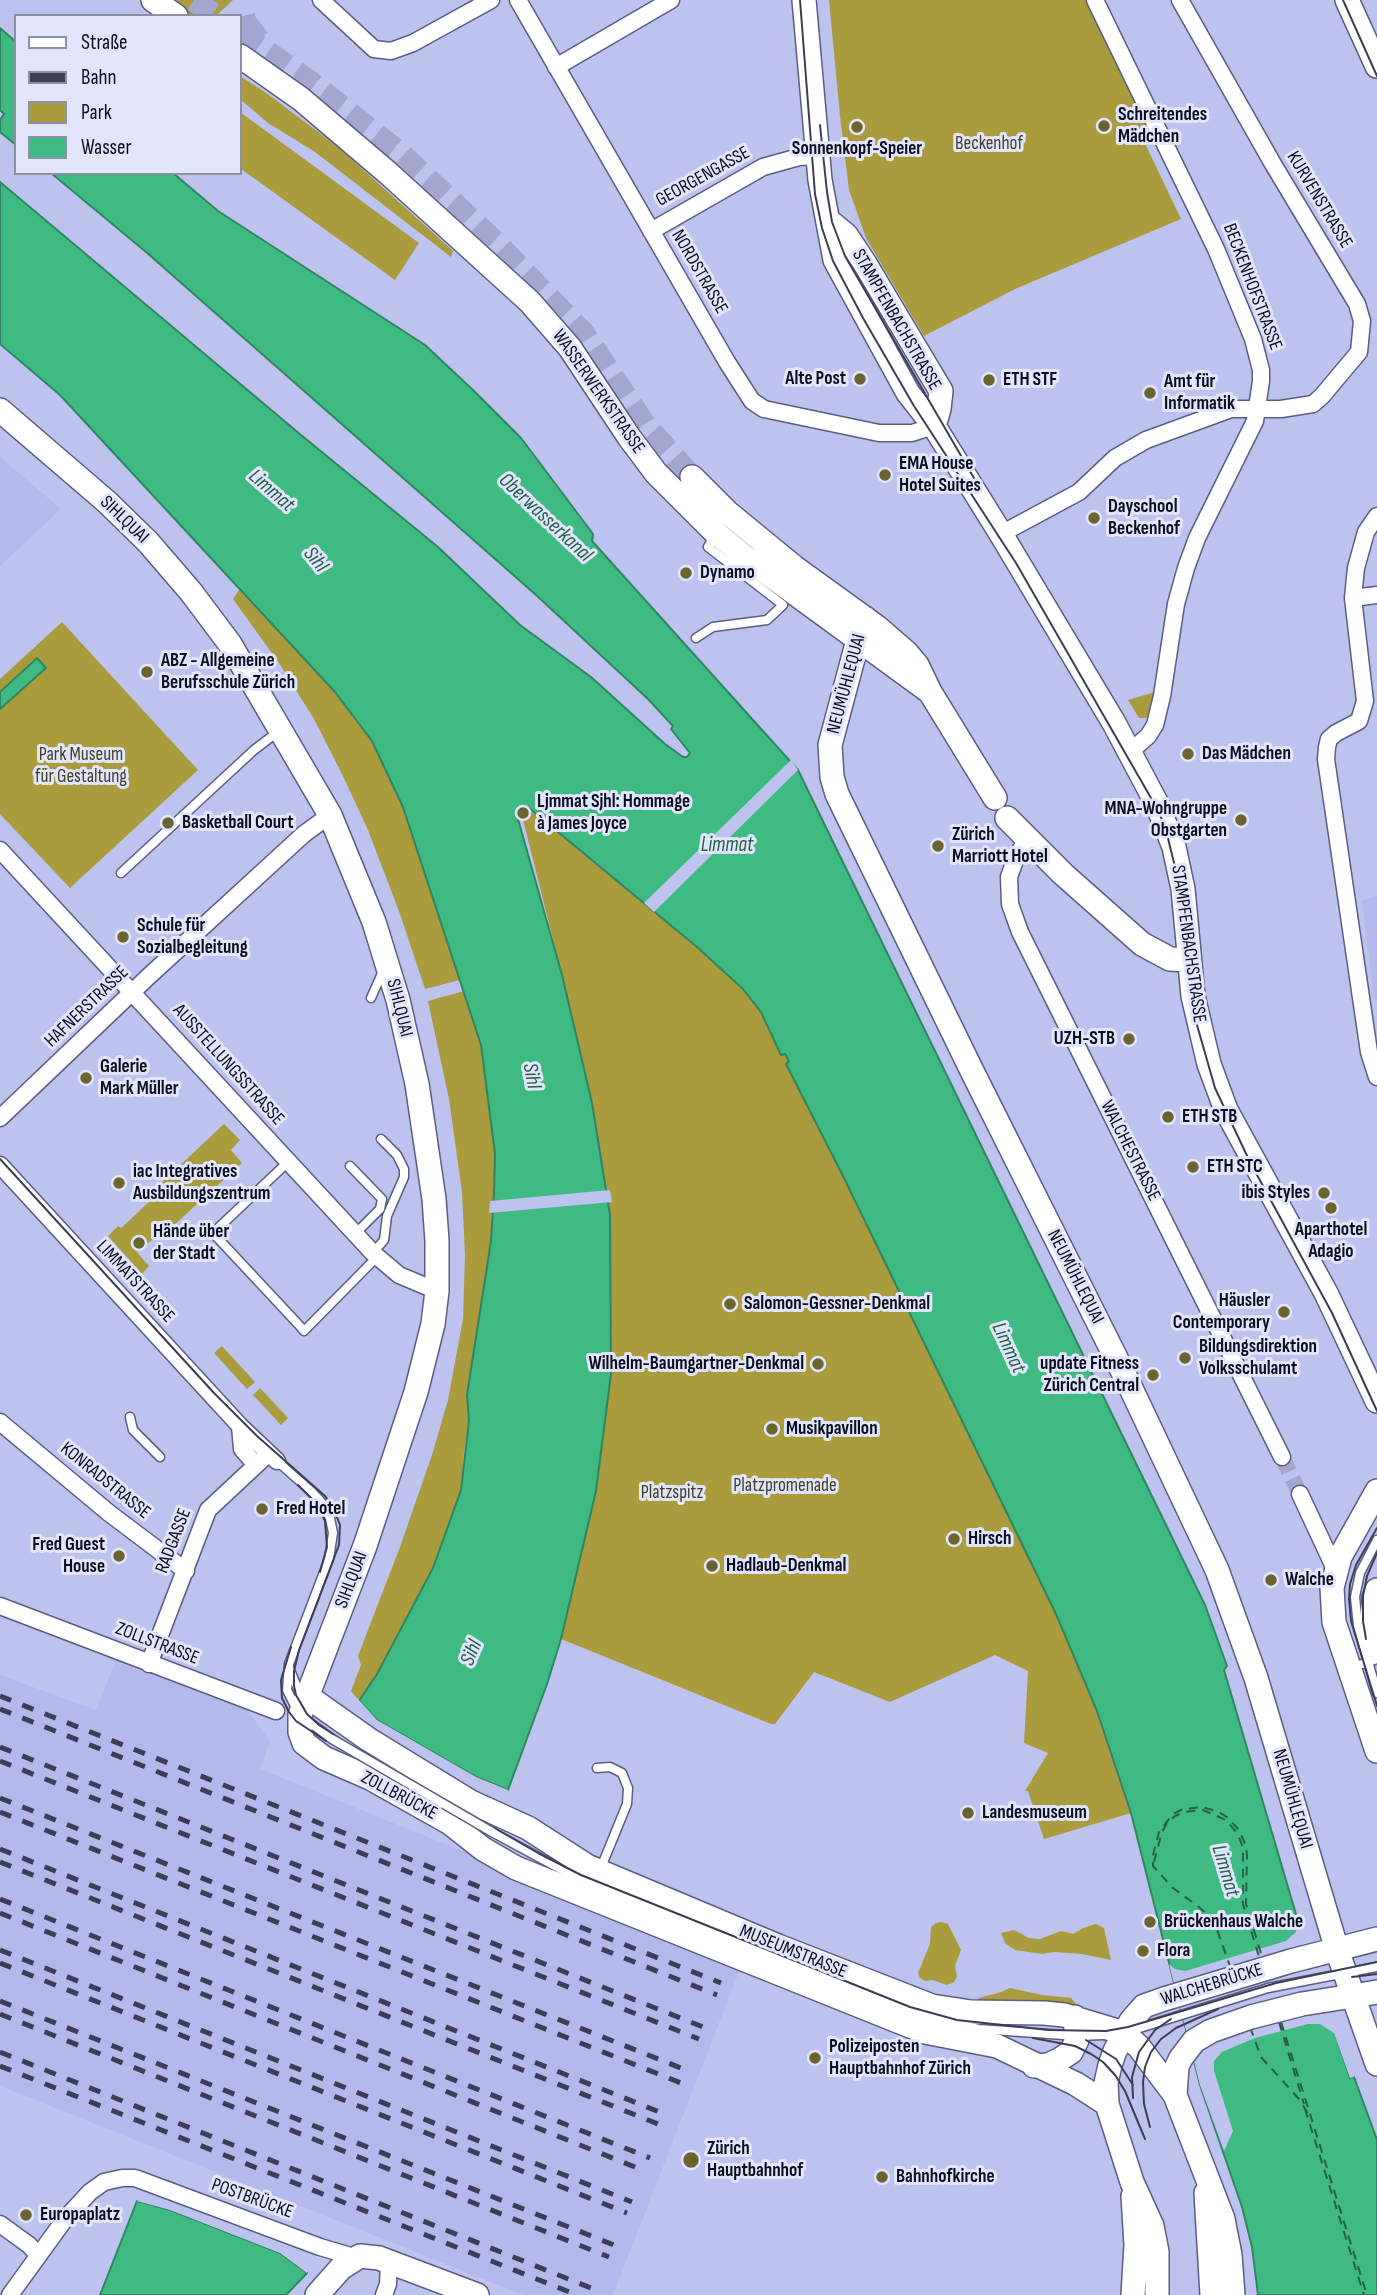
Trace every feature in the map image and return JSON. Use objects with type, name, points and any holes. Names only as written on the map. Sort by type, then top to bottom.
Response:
[{"type":"street","points":[[153,0],[173,14]]},
{"type":"street","points":[[321,0],[374,49],[391,51],[413,43],[491,0]]},
{"type":"street","name":"NORDSTRASSE","points":[[518,0],[752,401],[764,408],[879,433],[912,433],[934,426]]},
{"type":"street","points":[[556,67],[671,0]]},
{"type":"street","name":"STAMPFENBACHSTRASSE","points":[[804,0],[822,193],[829,221],[846,235],[864,262],[941,391],[934,426],[1130,752],[1157,804],[1174,847],[1183,889],[1193,996],[1209,1064],[1226,1110],[1326,1293],[1377,1401]]},
{"type":"street","name":"BECKENHOFSTRASSE","points":[[1095,0],[1205,225],[1252,339],[1261,370],[1255,421],[1197,538],[1186,568],[1176,604],[1162,696],[1154,726],[1148,736],[1130,752]]},
{"type":"street","name":"KURVENSTRASSE","points":[[1001,534],[1079,492],[1128,448],[1231,408],[1299,407],[1312,404],[1359,352],[1362,321],[1357,304],[1273,164],[1180,0]]},
{"type":"street","points":[[1348,0],[1377,66]]},
{"type":"street","name":"WASSERWERKSTRASSE","points":[[242,58],[301,99],[388,173],[530,302],[570,348],[629,437],[712,540],[745,557],[861,629]]},
{"type":"street","name":"GEORGENGASSE","points":[[651,231],[763,167],[799,157],[818,156]]},
{"type":"street","name":"SIHLQUAI","points":[[0,410],[107,502],[148,542],[191,592],[230,644],[330,815],[374,922],[398,1000],[434,1199],[437,1291],[433,1324],[416,1392],[365,1546],[303,1705]]},
{"type":"street","name":"WASSERWERKSTRASSE","points":[[692,477],[727,512],[794,567],[930,692],[995,798]]},
{"type":"street","points":[[1377,516],[1366,533],[1356,568],[1353,598],[1365,701],[1359,721],[1336,733],[1329,739],[1326,747],[1377,1077]]},
{"type":"street","points":[[1353,598],[1377,595]]},
{"type":"street","name":"NEUMÜHLEQUAI","points":[[861,629],[830,745],[832,777],[837,794],[1128,1382],[1217,1570],[1269,1720],[1336,1950],[1377,2064]]},
{"type":"street","name":"HAFNERSTRASSE","points":[[0,1118],[304,834],[330,815]]},
{"type":"street","points":[[1007,818],[1027,840],[1142,944],[1158,955],[1189,960]]},
{"type":"street","name":"WALCHESTRASSE","points":[[1027,840],[1009,877],[1010,904],[1020,932],[1282,1457]]},
{"type":"street","name":"AUSSTELLUNGSSTRASSE","points":[[0,850],[355,1235],[399,1275],[437,1291]]},
{"type":"street","name":"LIMMATSTRASSE","points":[[0,1165],[240,1426],[242,1449],[267,1460]]},
{"type":"street","name":"KONRADSTRASSE","points":[[0,1422],[109,1513],[186,1571]]},
{"type":"street","name":"RADGASSE","points":[[149,1664],[208,1510],[267,1460]]},
{"type":"street","points":[[1365,1659],[1334,1622],[1332,1588],[1335,1569],[1377,1491]]},
{"type":"street","points":[[1300,1494],[1335,1569]]},
{"type":"street","points":[[1370,1593],[1372,1617],[1365,1659],[1377,1751]]},
{"type":"street","name":"ZOLLSTRASSE","points":[[0,1606],[276,1711]]},
{"type":"street","name":"ZOLLBRÜCKE","points":[[303,1705],[370,1778],[450,1824],[491,1832],[528,1828]]},
{"type":"street","name":"ZOLLBRÜCKE","points":[[303,1705],[300,1732],[304,1743],[332,1739],[368,1739],[471,1802],[516,1868]]},
{"type":"street","name":"MUSEUMSTRASSE","points":[[528,1828],[599,1872],[771,1963]]},
{"type":"street","name":"MUSEUMSTRASSE","points":[[516,1868],[771,1963],[945,2008],[980,2027],[996,2046],[1076,2084],[1107,2104]]},
{"type":"street","points":[[1175,2095],[1177,2066],[1188,2047],[1221,2027],[1251,2017],[1317,1978],[1336,1950],[1377,1939]]},
{"type":"street","points":[[1317,1978],[1353,1996],[1377,1992]]},
{"type":"street","name":"WALCHEBRÜCKE","points":[[1107,2104],[1106,2082],[1110,2065],[1124,2033],[1144,2006],[1179,2006],[1317,1978]]},
{"type":"street","name":"MUSEUMSTRASSE","points":[[980,2027],[1044,2012],[1083,2026],[1124,2033]]},
{"type":"street","points":[[1034,2066],[1048,2065],[1065,2057],[1075,2046],[1083,2026]]},
{"type":"street","points":[[1124,2033],[1143,2052],[1175,2095],[1223,2219],[1230,2255],[1233,2295]]},
{"type":"street","points":[[1107,2104],[1132,2182],[1152,2226],[1157,2252],[1157,2295]]},
{"type":"street","points":[[1205,2175],[1212,2295]]},
{"type":"street","name":"POSTBRÜCKE","points":[[38,2255],[90,2192],[104,2182],[135,2178],[320,2247],[354,2257]]},
{"type":"street","points":[[1132,2182],[1136,2245],[1133,2295]]},
{"type":"street","points":[[0,2224],[38,2255],[10,2295]]},
{"type":"street","points":[[317,2295],[354,2257],[368,2256],[477,2295]]},
{"type":"street","points":[[384,2295],[388,2284],[388,2262]]},
{"type":"lane","points":[[696,638],[713,627],[767,620],[783,605],[712,540]]},
{"type":"lane","points":[[121,873],[254,750],[282,730]]},
{"type":"lane","points":[[370,998],[387,961]]},
{"type":"lane","points":[[288,1162],[213,1233],[304,1331],[375,1255],[384,1240],[387,1216],[404,1177],[404,1169],[397,1155],[381,1139]]},
{"type":"lane","points":[[350,1166],[382,1199],[380,1209],[355,1235]]},
{"type":"lane","points":[[130,1417],[133,1430],[160,1457]]},
{"type":"lane","points":[[267,1460],[312,1492],[324,1505],[333,1533],[328,1559],[289,1664],[286,1679],[287,1690],[303,1705]]},
{"type":"lane","points":[[1370,1593],[1360,1573],[1377,1540]]},
{"type":"lane","points":[[1377,1659],[1365,1659],[1377,1693]]},
{"type":"lane","points":[[289,1664],[303,1705]]},
{"type":"lane","name":"ZOLLSTRASSE","points":[[276,1711],[303,1705]]},
{"type":"lane","points":[[597,1768],[610,1768],[622,1773],[628,1788],[627,1804],[599,1872]]},
{"type":"lane","points":[[491,1832],[579,1879],[771,1963]]},
{"type":"lane","points":[[1317,1978],[1377,1967]]},
{"type":"shaded area","points":[[0,457],[61,509],[0,566]]},
{"type":"shaded area","points":[[1377,895],[1377,1002],[1374,998],[1362,901]]},
{"type":"shaded area","points":[[116,1660],[247,1710],[270,1741],[260,1769],[742,1964],[613,2295],[523,2295],[0,2086],[0,1675],[96,1710]]},
{"type":"green space","points":[[167,0],[233,0],[218,14],[174,14]]},
{"type":"green space","name":"Beckenhof","points":[[829,0],[1087,0],[1146,124],[1141,127],[1141,135],[1181,219],[1015,289],[924,336],[866,238],[849,190]]},
{"type":"green space","points":[[242,77],[337,146],[453,251],[451,257],[315,152],[268,123],[242,101]]},
{"type":"green space","points":[[242,113],[419,243],[395,280],[242,169]]},
{"type":"green space","points":[[239,590],[335,692],[372,741],[403,807],[460,980],[425,989],[368,830],[343,776],[314,719],[279,663],[233,599]]},
{"type":"green space","name":"Park Museum für Gestaltung","points":[[62,622],[198,770],[70,888],[0,814],[0,679]]},
{"type":"green space","points":[[1155,692],[1151,713],[1146,718],[1139,718],[1128,700]]},
{"type":"green space","name":"Platzpromenade","points":[[526,809],[697,947],[743,989],[761,1012],[781,1055],[785,1053],[789,1062],[786,1064],[1056,1614],[1097,1711],[1131,1813],[1044,1839],[1028,1791],[1025,1791],[1048,1753],[1024,1743],[1028,1671],[995,1655],[890,1702],[814,1672],[775,1724],[771,1724],[561,1639],[596,1491],[611,1374],[592,1103],[522,816],[523,810]]},
{"type":"green space","points":[[464,991],[481,1045],[495,1154],[491,1241],[467,1395],[469,1421],[461,1490],[433,1568],[377,1674],[359,1701],[351,1691],[361,1665],[358,1656],[432,1455],[448,1400],[463,1319],[465,1255],[462,1192],[449,1099],[428,1001]]},
{"type":"green space","points":[[224,1124],[240,1140],[231,1150],[242,1163],[172,1227],[136,1251],[149,1266],[142,1274],[108,1236],[118,1226],[121,1228],[161,1191],[158,1186]]},
{"type":"green space","points":[[222,1346],[255,1382],[247,1389],[214,1353]]},
{"type":"green space","points":[[260,1388],[288,1418],[281,1425],[253,1395]]},
{"type":"green space","points":[[941,1922],[948,1924],[961,1950],[955,1966],[957,1977],[953,1983],[946,1985],[933,1980],[925,1981],[918,1973],[930,1944],[931,1927]]},
{"type":"green space","points":[[1096,1924],[1104,1928],[1111,1960],[1082,1954],[1042,1954],[1015,1950],[1005,1943],[1001,1933],[1014,1930],[1029,1938],[1040,1939],[1061,1931],[1073,1934]]},
{"type":"green space","points":[[1010,1988],[1071,1998],[1078,2006],[975,2004],[979,1998]]},
{"type":"water","points":[[0,28],[14,40],[14,143],[0,132],[0,120],[4,114],[0,110]]},
{"type":"water","name":"Limmat","points":[[53,175],[175,175],[218,211],[425,345],[521,438],[593,534],[592,541],[798,770],[1205,1605],[1227,1666],[1224,1670],[1298,1921],[1350,2078],[1354,2077],[1377,2140],[1377,2295],[1258,2295],[1252,2247],[1242,2207],[1200,2085],[1131,1813],[1097,1711],[1056,1614],[786,1064],[789,1061],[785,1054],[781,1055],[761,1012],[743,989],[697,947],[529,808],[520,808],[518,819],[562,975],[592,1103],[610,1215],[611,1374],[596,1491],[561,1639],[508,1790],[476,1777],[377,1720],[359,1701],[377,1674],[433,1568],[461,1490],[469,1421],[467,1395],[491,1241],[494,1192],[495,1154],[481,1045],[403,807],[372,741],[335,692],[60,395],[0,344],[0,182],[438,547],[520,625],[591,677],[665,744],[683,757],[690,753],[671,729],[673,726],[648,699],[535,594],[146,252]]},
{"type":"water","points":[[37,658],[46,668],[0,709],[0,692]]},
{"type":"water","points":[[137,2201],[170,2210],[280,2253],[307,2273],[286,2295],[100,2295]]},
{"type":"pier","points":[[791,760],[798,770],[654,912],[644,903]]},
{"type":"pier","points":[[610,1190],[612,1202],[489,1213],[490,1201]]},
{"type":"pier","points":[[357,1698],[377,1720],[476,1777],[508,1790],[507,1794],[474,1780],[375,1723],[357,1703]]},
{"type":"pier","points":[[1299,1912],[1354,2077],[1350,2078],[1334,2033],[1320,2024],[1308,2024],[1255,2038],[1222,2052],[1214,2061],[1214,2071],[1233,2131],[1224,2151],[1200,2085],[1169,1964],[1175,1969],[1185,1971],[1286,1941],[1296,1932]]},
{"type":"pier","points":[[139,2198],[171,2206],[281,2250],[308,2270],[307,2273],[280,2253],[170,2210],[137,2201]]},
{"type":"ferry route","points":[[1231,1969],[1214,1921],[1173,1888],[1153,1866],[1159,1832],[1173,1814],[1183,1809],[1202,1807],[1219,1812],[1239,1830],[1247,1855],[1246,1904],[1263,1960]]},
{"type":"ferry route","points":[[1154,1862],[1162,1832],[1175,1816],[1203,1810],[1226,1820],[1237,1833],[1243,1847],[1243,1904],[1260,1960]]},
{"type":"ferry route","points":[[1279,2022],[1304,2104]]},
{"type":"ferry route","points":[[1281,2022],[1367,2295]]},
{"type":"ferry route","points":[[1250,2027],[1261,2057],[1299,2099],[1309,2115]]},
{"type":"ferry route","points":[[1305,2109],[1364,2295]]},
{"type":"tunnel","points":[[194,0],[213,14]]},
{"type":"tunnel","points":[[242,24],[260,47]]},
{"type":"tunnel","points":[[242,34],[310,82],[402,155],[496,243],[584,334],[645,425],[692,477]]},
{"type":"tunnel","points":[[1282,1457],[1300,1494]]},
{"type":"tram line","points":[[800,0],[815,194],[833,261],[914,406],[1016,563],[1165,826],[1176,871],[1195,1018],[1215,1088],[1250,1162],[1332,1313],[1377,1411]]},
{"type":"tram line","points":[[1343,0],[1377,76]]},
{"type":"tram line","points":[[820,125],[832,222],[845,256],[978,485]]},
{"type":"tram line","points":[[0,1159],[214,1393],[257,1436],[325,1496],[333,1507],[340,1525],[339,1545],[299,1650],[294,1686],[307,1714],[350,1745],[581,1875],[910,2007],[957,2020],[1048,2030],[1106,2031],[1128,2027],[1276,1983],[1377,1962]]},
{"type":"tram line","points":[[298,1485],[316,1503],[325,1521],[327,1547],[320,1572]]},
{"type":"tram line","points":[[1377,1528],[1356,1565],[1349,1599],[1351,1621],[1377,1706]]},
{"type":"tram line","points":[[1366,1639],[1363,1596],[1367,1576],[1377,1553]]},
{"type":"tram line","points":[[291,1647],[281,1680],[282,1698],[296,1721],[326,1741]]},
{"type":"tram line","points":[[1352,1977],[1377,1974]]},
{"type":"tram line","points":[[1150,2127],[1144,2104],[1143,2082],[1151,2052],[1161,2039],[1176,2028],[1218,2009]]},
{"type":"tram line","points":[[1133,2098],[1132,2077],[1139,2052],[1155,2030],[1171,2019]]},
{"type":"tram line","points":[[1033,2038],[1075,2046],[1103,2062],[1125,2091],[1145,2139]]},
{"type":"tram line","points":[[1086,2040],[1116,2059],[1133,2085]]},
{"type":"railway","points":[[0,1696],[721,1983]]},
{"type":"railway","points":[[0,1709],[717,1995]]},
{"type":"railway","points":[[0,1747],[703,2027]]},
{"type":"railway","points":[[0,1761],[699,2039]]},
{"type":"railway","points":[[0,1798],[686,2070]]},
{"type":"railway","points":[[0,1812],[681,2083]]},
{"type":"railway","points":[[0,1849],[667,2115]]},
{"type":"railway","points":[[0,1862],[663,2126]]},
{"type":"railway","points":[[0,1899],[650,2158]]},
{"type":"railway","points":[[0,1913],[645,2171]]},
{"type":"railway","points":[[0,1950],[632,2202]]},
{"type":"railway","points":[[0,1963],[627,2213]]},
{"type":"railway","points":[[0,2001],[614,2245]]},
{"type":"railway","points":[[0,2014],[609,2257]]},
{"type":"railway","points":[[0,2052],[596,2290]]},
{"type":"railway","points":[[0,2066],[577,2295]]},
{"type":"place","name":"Schreitendes Mädchen","points":[[1104,126]]},
{"type":"place","name":"Sonnenkopf-Speier","points":[[857,127]]},
{"type":"place","name":"Alte Post","points":[[860,379]]},
{"type":"place","name":"ETH STF","points":[[989,380]]},
{"type":"place","name":"Amt für Informatik","points":[[1150,393]]},
{"type":"place","name":"EMA House Hotel Suites","points":[[885,475]]},
{"type":"place","name":"Dayschool Beckenhof","points":[[1094,518]]},
{"type":"place","name":"Dynamo","points":[[686,573]]},
{"type":"place","name":"ABZ - Allgemeine Berufsschule Zürich","points":[[147,672]]},
{"type":"place","name":"Das Mädchen","points":[[1188,754]]},
{"type":"place","name":"Ljmmat Sjhl: Hommage à James Joyce","points":[[523,813]]},
{"type":"place","name":"MNA-Wohngruppe Obstgarten","points":[[1241,820]]},
{"type":"place","name":"Basketball Court","points":[[168,823]]},
{"type":"place","name":"Zürich Marriott Hotel","points":[[938,846]]},
{"type":"place","name":"Schule für Sozialbegleitung","points":[[123,937]]},
{"type":"place","name":"UZH-STB","points":[[1129,1039]]},
{"type":"place","name":"Galerie Mark Müller","points":[[86,1078]]},
{"type":"place","name":"ETH STB","points":[[1168,1117]]},
{"type":"place","name":"ETH STC","points":[[1193,1167]]},
{"type":"place","name":"iac Integratives Ausbildungszentrum","points":[[119,1183]]},
{"type":"place","name":"ibis Styles","points":[[1324,1193]]},
{"type":"place","name":"Aparthotel Adagio","points":[[1331,1208]]},
{"type":"place","name":"Hände über der Stadt","points":[[139,1243]]},
{"type":"place","name":"Salomon-Gessner-Denkmal","points":[[730,1304]]},
{"type":"place","name":"Häusler Contemporary","points":[[1284,1312]]},
{"type":"place","name":"Bildungsdirektion Volksschulamt","points":[[1185,1358]]},
{"type":"place","name":"Wilhelm-Baumgartner-Denkmal","points":[[818,1364]]},
{"type":"place","name":"update Fitness Zürich Central","points":[[1153,1375]]},
{"type":"place","name":"Musikpavillon","points":[[772,1429]]},
{"type":"place","name":"Fred Hotel","points":[[262,1509]]},
{"type":"place","name":"Hirsch","points":[[954,1539]]},
{"type":"place","name":"Fred Guest House","points":[[119,1556]]},
{"type":"place","name":"Hadlaub-Denkmal","points":[[712,1566]]},
{"type":"place","name":"Walche","points":[[1271,1580]]},
{"type":"place","name":"Landesmuseum","points":[[968,1813]]},
{"type":"place","name":"Brückenhaus Walche","points":[[1150,1922]]},
{"type":"place","name":"Flora","points":[[1143,1951]]},
{"type":"place","name":"Polizeiposten Hauptbahnhof Zürich","points":[[815,2058]]},
{"type":"place","name":"Zürich Hauptbahnhof","points":[[691,2160]]},
{"type":"place","name":"Bahnhofkirche","points":[[882,2177]]},
{"type":"place","name":"Europaplatz","points":[[26,2215]]},
{"type":"water label","name":"Oberwasserkanal","points":[[545,518]]},
{"type":"water label","name":"Sihl","points":[[315,560]]},
{"type":"water label","name":"Sihl","points":[[531,1076]]},
{"type":"water label","name":"Sihl","points":[[472,1653]]},
{"type":"park label","name":"Platzspitz","points":[[672,1493]]}]
